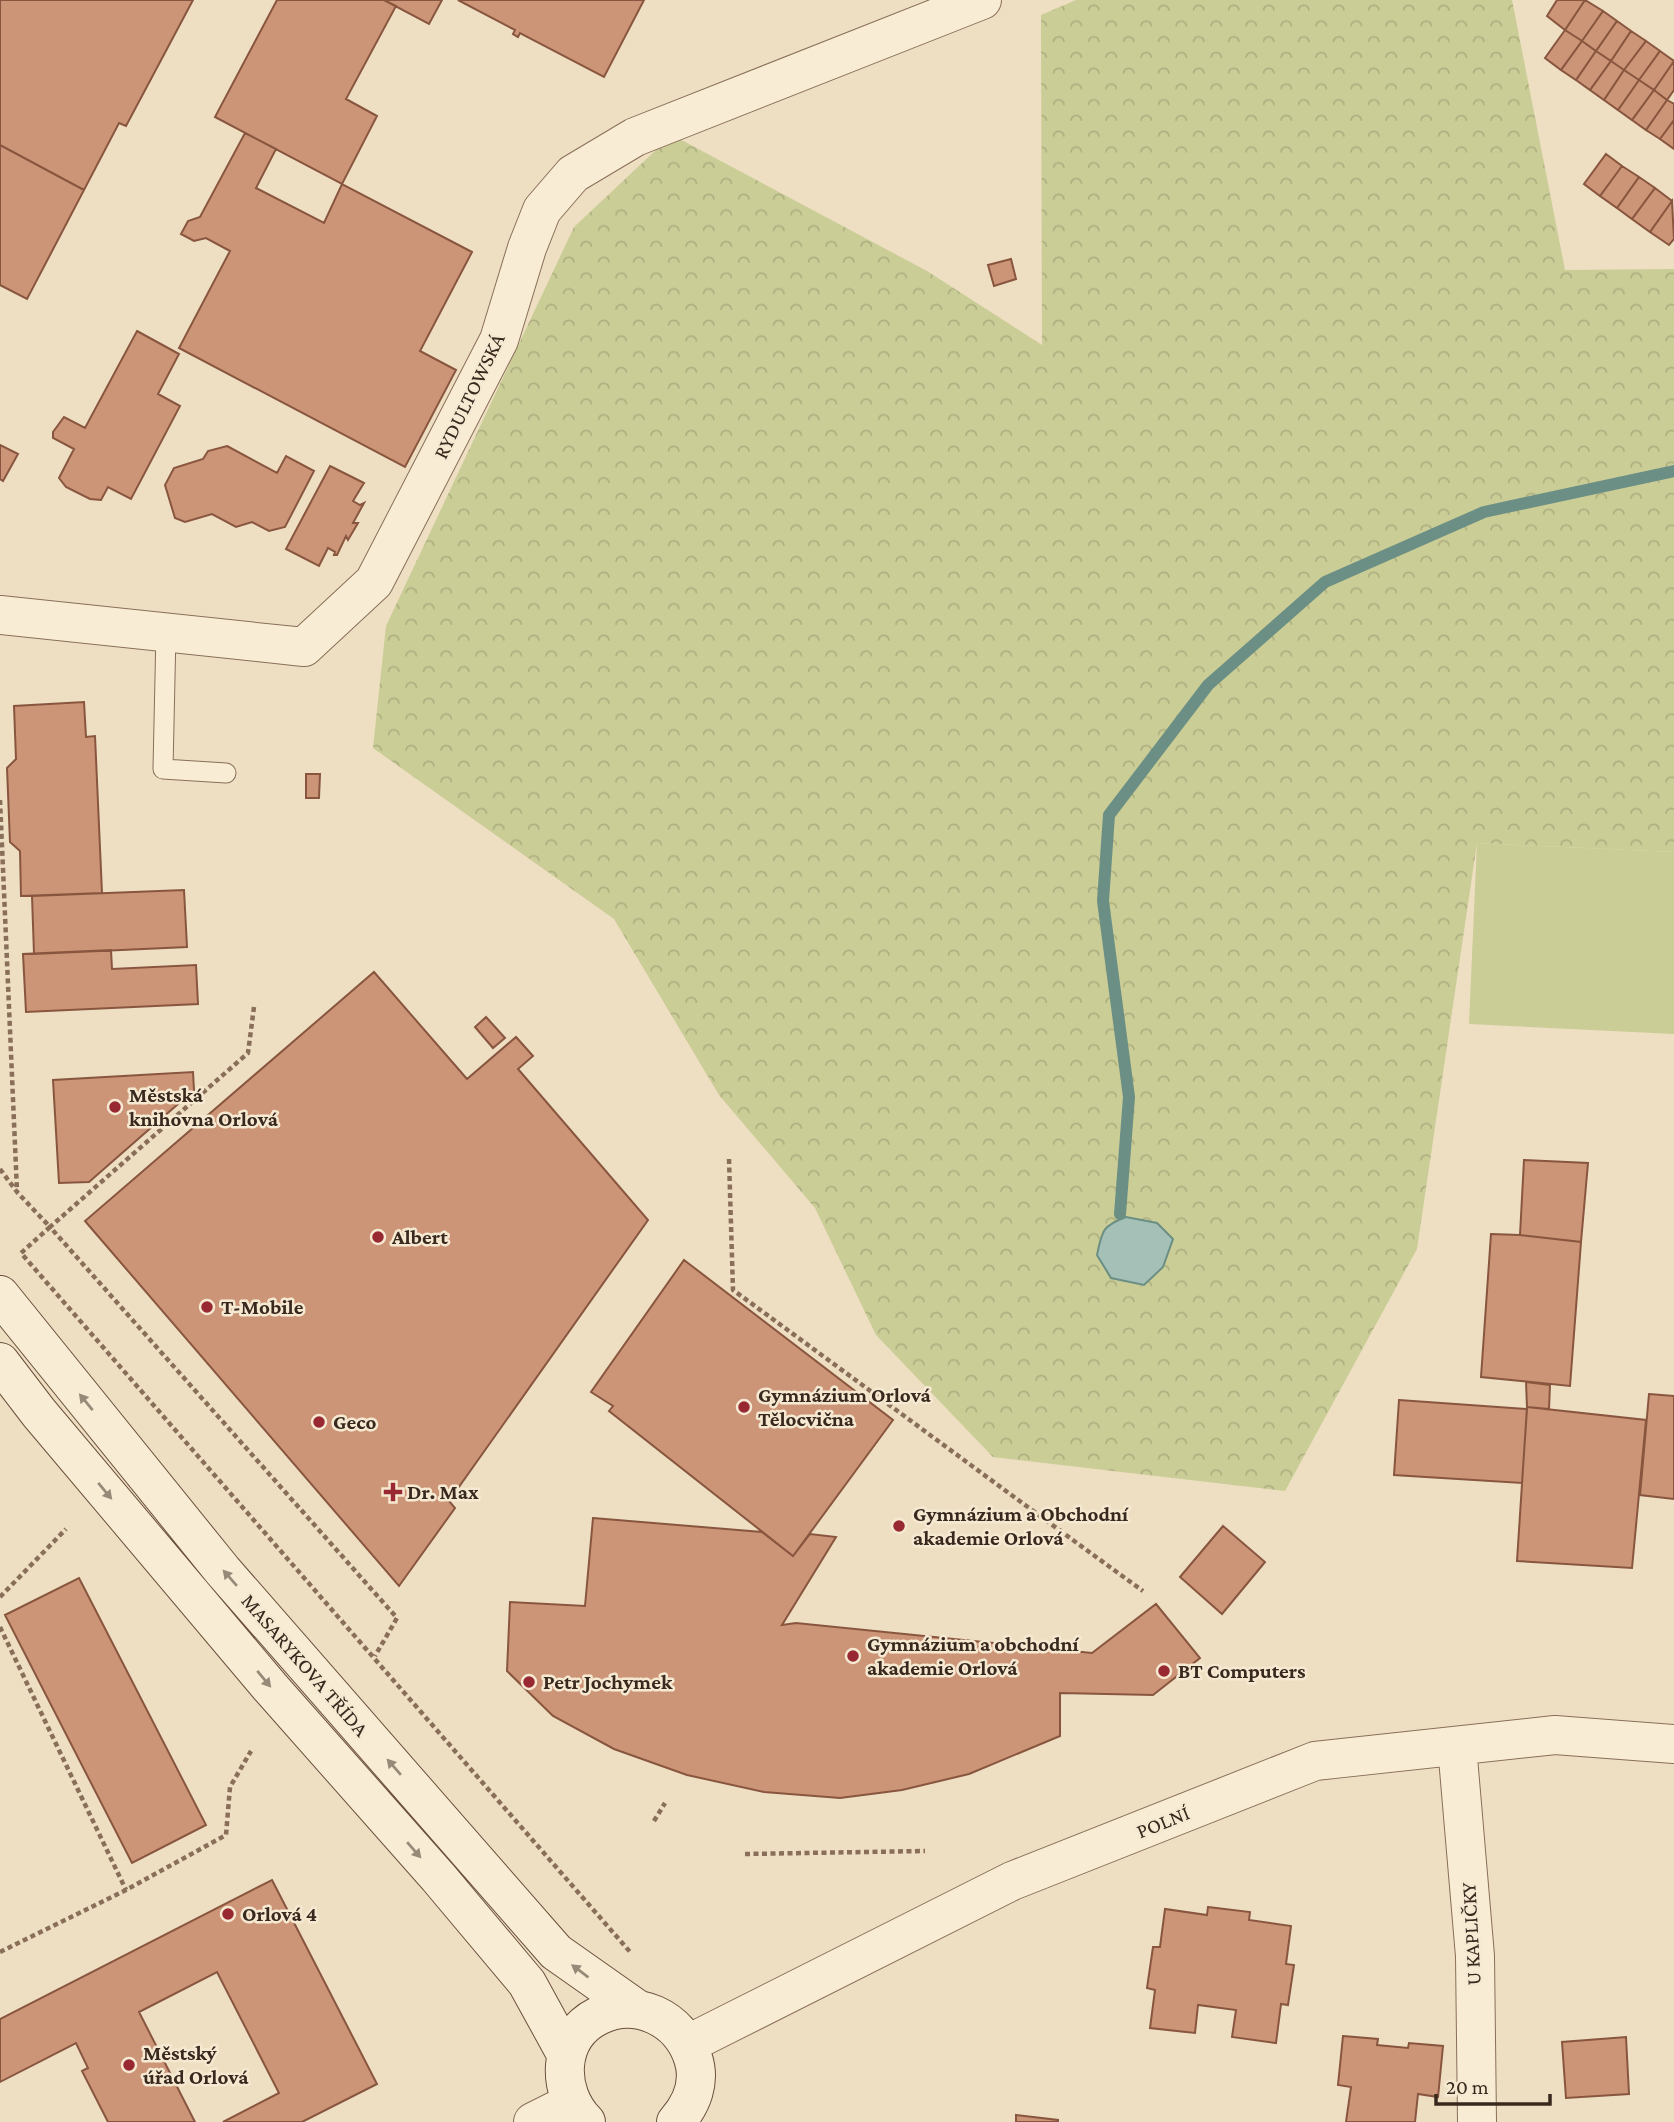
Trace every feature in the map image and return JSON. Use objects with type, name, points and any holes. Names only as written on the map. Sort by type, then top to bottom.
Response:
[{"type":"street","name":"RYDULTOWSKÁ","points":[[0,615],[304,647],[374,582],[499,340],[527,248],[542,210],[573,174],[635,137],[982,0]]},
{"type":"street","name":"MASARYKOVA TŘÍDA","points":[[0,1295],[223,1570],[556,1952],[636,2009],[666,2020],[680,2031],[688,2044]]},
{"type":"street","name":"MASARYKOVA TŘÍDA","points":[[0,1362],[39,1413],[270,1687],[438,1877],[527,1983],[566,2054]]},
{"type":"street","name":"POLNÍ","points":[[688,2044],[1012,1881],[1315,1762],[1555,1735],[1674,1744]]},
{"type":"street","name":"U KAPLIČKY","points":[[1457,1746],[1475,1956],[1477,2122]]},
{"type":"street","points":[[533,2122],[578,2113],[564,2077],[566,2054],[583,2027],[596,2017],[614,2010],[636,2009]]},
{"type":"street","points":[[688,2044],[694,2062],[692,2113]]},
{"type":"lane","points":[[166,632],[163,769],[226,773]]},
{"type":"path","points":[[0,800],[17,1192]]},
{"type":"path","points":[[254,1007],[248,1053],[21,1253],[375,1656],[631,1953]]},
{"type":"path","points":[[729,1159],[733,1290],[1143,1591]]},
{"type":"path","points":[[0,1169],[17,1192],[397,1618],[375,1656]]},
{"type":"path","points":[[0,1597],[66,1529]]},
{"type":"path","points":[[0,1628],[126,1890]]},
{"type":"path","points":[[0,1952],[126,1890],[226,1835],[230,1787],[251,1751]]},
{"type":"path","points":[[654,1821],[665,1804]]},
{"type":"path","points":[[745,1854],[925,1852]]},
{"type":"green space","points":[[1076,0],[1512,0],[1565,270],[1674,269],[1674,852],[1477,843],[1417,1249],[1285,1491],[993,1457],[876,1335],[815,1208],[719,1095],[614,919],[373,748],[386,626],[574,227],[672,135],[927,271],[1042,345],[1041,15]]},
{"type":"green space","points":[[1477,843],[1674,852],[1674,1034],[1469,1024]]},
{"type":"water","points":[[1126,1217],[1157,1223],[1173,1239],[1163,1267],[1144,1285],[1111,1278],[1097,1255],[1104,1230]]},
{"type":"building","points":[[0,0],[193,0],[126,126],[119,123],[84,190],[0,145]]},
{"type":"building","points":[[277,0],[384,0],[396,6],[346,99],[377,116],[342,184],[215,117]]},
{"type":"building","points":[[384,0],[442,0],[429,24]]},
{"type":"building","points":[[458,0],[644,0],[604,77],[520,33],[518,37],[513,34],[515,30]]},
{"type":"building","points":[[1557,0],[1585,0],[1565,30],[1547,16]]},
{"type":"building","points":[[1585,0],[1603,11],[1582,41],[1565,30]]},
{"type":"building","points":[[1603,11],[1617,21],[1596,51],[1582,41]]},
{"type":"building","points":[[1617,21],[1631,31],[1611,61],[1596,51]]},
{"type":"building","points":[[1565,30],[1582,41],[1561,70],[1545,58]]},
{"type":"building","points":[[1631,31],[1646,41],[1624,70],[1611,61]]},
{"type":"building","points":[[1582,41],[1596,51],[1576,80],[1561,70]]},
{"type":"building","points":[[1646,41],[1660,51],[1639,80],[1624,70]]},
{"type":"building","points":[[1596,51],[1611,61],[1590,90],[1576,80]]},
{"type":"building","points":[[1660,51],[1674,61],[1654,90],[1639,80]]},
{"type":"building","points":[[1611,61],[1624,70],[1604,100],[1590,90]]},
{"type":"building","points":[[1674,61],[1674,90],[1667,100],[1654,90]]},
{"type":"building","points":[[1624,70],[1639,80],[1618,110],[1604,100]]},
{"type":"building","points":[[1639,80],[1654,90],[1632,120],[1618,110]]},
{"type":"building","points":[[1654,90],[1667,100],[1646,130],[1632,120]]},
{"type":"building","points":[[1667,100],[1674,104],[1674,120],[1660,139],[1646,130]]},
{"type":"building","points":[[1674,120],[1674,149],[1660,139]]},
{"type":"building","points":[[245,133],[276,149],[256,188],[324,223],[342,184],[472,252],[420,351],[456,370],[405,467],[179,348],[230,251],[206,238],[194,241],[181,234],[188,221],[200,217]]},
{"type":"building","points":[[0,145],[84,190],[27,299],[0,285]]},
{"type":"building","points":[[1606,154],[1622,166],[1600,196],[1584,184]]},
{"type":"building","points":[[1622,166],[1639,177],[1617,208],[1600,196]]},
{"type":"building","points":[[1639,177],[1655,188],[1632,219],[1617,208]]},
{"type":"building","points":[[1655,188],[1672,201],[1650,232],[1632,219]]},
{"type":"building","points":[[1672,201],[1674,239],[1669,245],[1650,232]]},
{"type":"building","points":[[1011,259],[1016,279],[994,286],[988,265]]},
{"type":"building","points":[[137,331],[179,354],[158,394],[180,406],[131,499],[108,487],[101,500],[90,499],[66,487],[59,478],[74,449],[53,438],[53,432],[64,417],[85,428]]},
{"type":"building","points":[[0,445],[18,454],[3,481],[0,479]]},
{"type":"building","points":[[227,446],[277,473],[286,456],[314,471],[285,527],[269,531],[252,522],[236,527],[212,514],[185,522],[175,518],[165,485],[174,468],[203,459],[208,451]]},
{"type":"building","points":[[330,466],[364,483],[353,501],[360,505],[364,503],[353,523],[358,523],[348,540],[346,536],[337,555],[328,548],[319,566],[286,549]]},
{"type":"building","points":[[84,702],[86,737],[95,736],[102,893],[21,896],[20,851],[10,842],[7,768],[16,759],[14,706]]},
{"type":"building","points":[[306,774],[320,774],[319,798],[306,798]]},
{"type":"building","points":[[184,890],[187,947],[34,954],[32,896]]},
{"type":"building","points":[[111,950],[112,969],[196,965],[198,1004],[26,1012],[23,954]]},
{"type":"building","points":[[374,972],[467,1079],[516,1037],[533,1056],[518,1069],[648,1220],[449,1501],[455,1508],[399,1586],[85,1221]]},
{"type":"building","points":[[486,1017],[505,1038],[493,1048],[475,1027]]},
{"type":"building","points":[[193,1072],[194,1090],[89,1182],[59,1183],[53,1080]]},
{"type":"building","points":[[1524,1160],[1588,1163],[1581,1242],[1520,1235]]},
{"type":"building","points":[[1491,1234],[1581,1242],[1570,1386],[1481,1377]]},
{"type":"building","name":"Gymnázium Orlová Tělocvična","points":[[684,1260],[893,1420],[793,1556],[609,1411],[613,1406],[591,1392]]},
{"type":"building","points":[[1526,1382],[1550,1385],[1549,1409],[1527,1407]]},
{"type":"building","points":[[1649,1394],[1674,1396],[1674,1499],[1640,1495]]},
{"type":"building","points":[[1399,1400],[1527,1409],[1522,1483],[1394,1475]]},
{"type":"building","points":[[1527,1407],[1646,1420],[1632,1568],[1517,1561]]},
{"type":"building","name":"Gymnázium a obchodní akademie Orlová","points":[[593,1518],[762,1532],[793,1556],[810,1534],[836,1537],[782,1625],[796,1623],[1092,1653],[1156,1604],[1200,1658],[1153,1695],[1060,1693],[1060,1736],[969,1774],[902,1790],[840,1798],[764,1792],[687,1775],[614,1749],[553,1716],[507,1671],[510,1602],[585,1606]]},
{"type":"building","points":[[1223,1526],[1265,1562],[1222,1614],[1180,1577]]},
{"type":"building","points":[[79,1578],[206,1825],[132,1863],[5,1615]]},
{"type":"building","points":[[272,1880],[377,2084],[302,2122],[223,2122],[279,2093],[217,1972],[139,2012],[195,2122],[108,2122],[82,2071],[88,2068],[76,2043],[0,2082],[0,2019]]},
{"type":"building","points":[[1208,1907],[1250,1912],[1249,1920],[1291,1926],[1286,1964],[1294,1965],[1288,2005],[1281,2004],[1276,2043],[1232,2037],[1236,2010],[1198,2005],[1195,2033],[1150,2028],[1155,1990],[1147,1988],[1153,1947],[1160,1947],[1165,1909],[1207,1915]]},
{"type":"building","points":[[1343,2036],[1378,2039],[1377,2045],[1408,2048],[1409,2043],[1443,2046],[1438,2097],[1418,2094],[1415,2122],[1346,2122],[1351,2087],[1338,2085]]},
{"type":"building","points":[[1626,2037],[1629,2094],[1566,2098],[1562,2042]]},
{"type":"building","points":[[1016,2115],[1058,2120],[1058,2122],[1016,2122]]},
{"type":"waterway","points":[[1120,1214],[1129,1097],[1103,901],[1109,815],[1208,685],[1325,582],[1484,512],[1674,471]]},
{"type":"place","name":"Městská knihovna Orlová","points":[[115,1107]]},
{"type":"place","name":"Albert","points":[[378,1237]]},
{"type":"place","name":"T-Mobile","points":[[207,1307]]},
{"type":"place","name":"Gymnázium Orlová Tělocvična","points":[[744,1407]]},
{"type":"place","name":"Geco","points":[[319,1422]]},
{"type":"place","name":"Dr. Max","points":[[393,1492]]},
{"type":"place","name":"Gymnázium a Obchodní akademie Orlová","points":[[899,1526]]},
{"type":"place","name":"Gymnázium a obchodní akademie Orlová","points":[[853,1656]]},
{"type":"place","name":"BT Computers","points":[[1164,1671]]},
{"type":"place","name":"Petr Jochymek","points":[[529,1682]]},
{"type":"place","name":"Orlová 4","points":[[228,1914]]},
{"type":"place","name":"Městský úřad Orlová","points":[[129,2065]]}]
